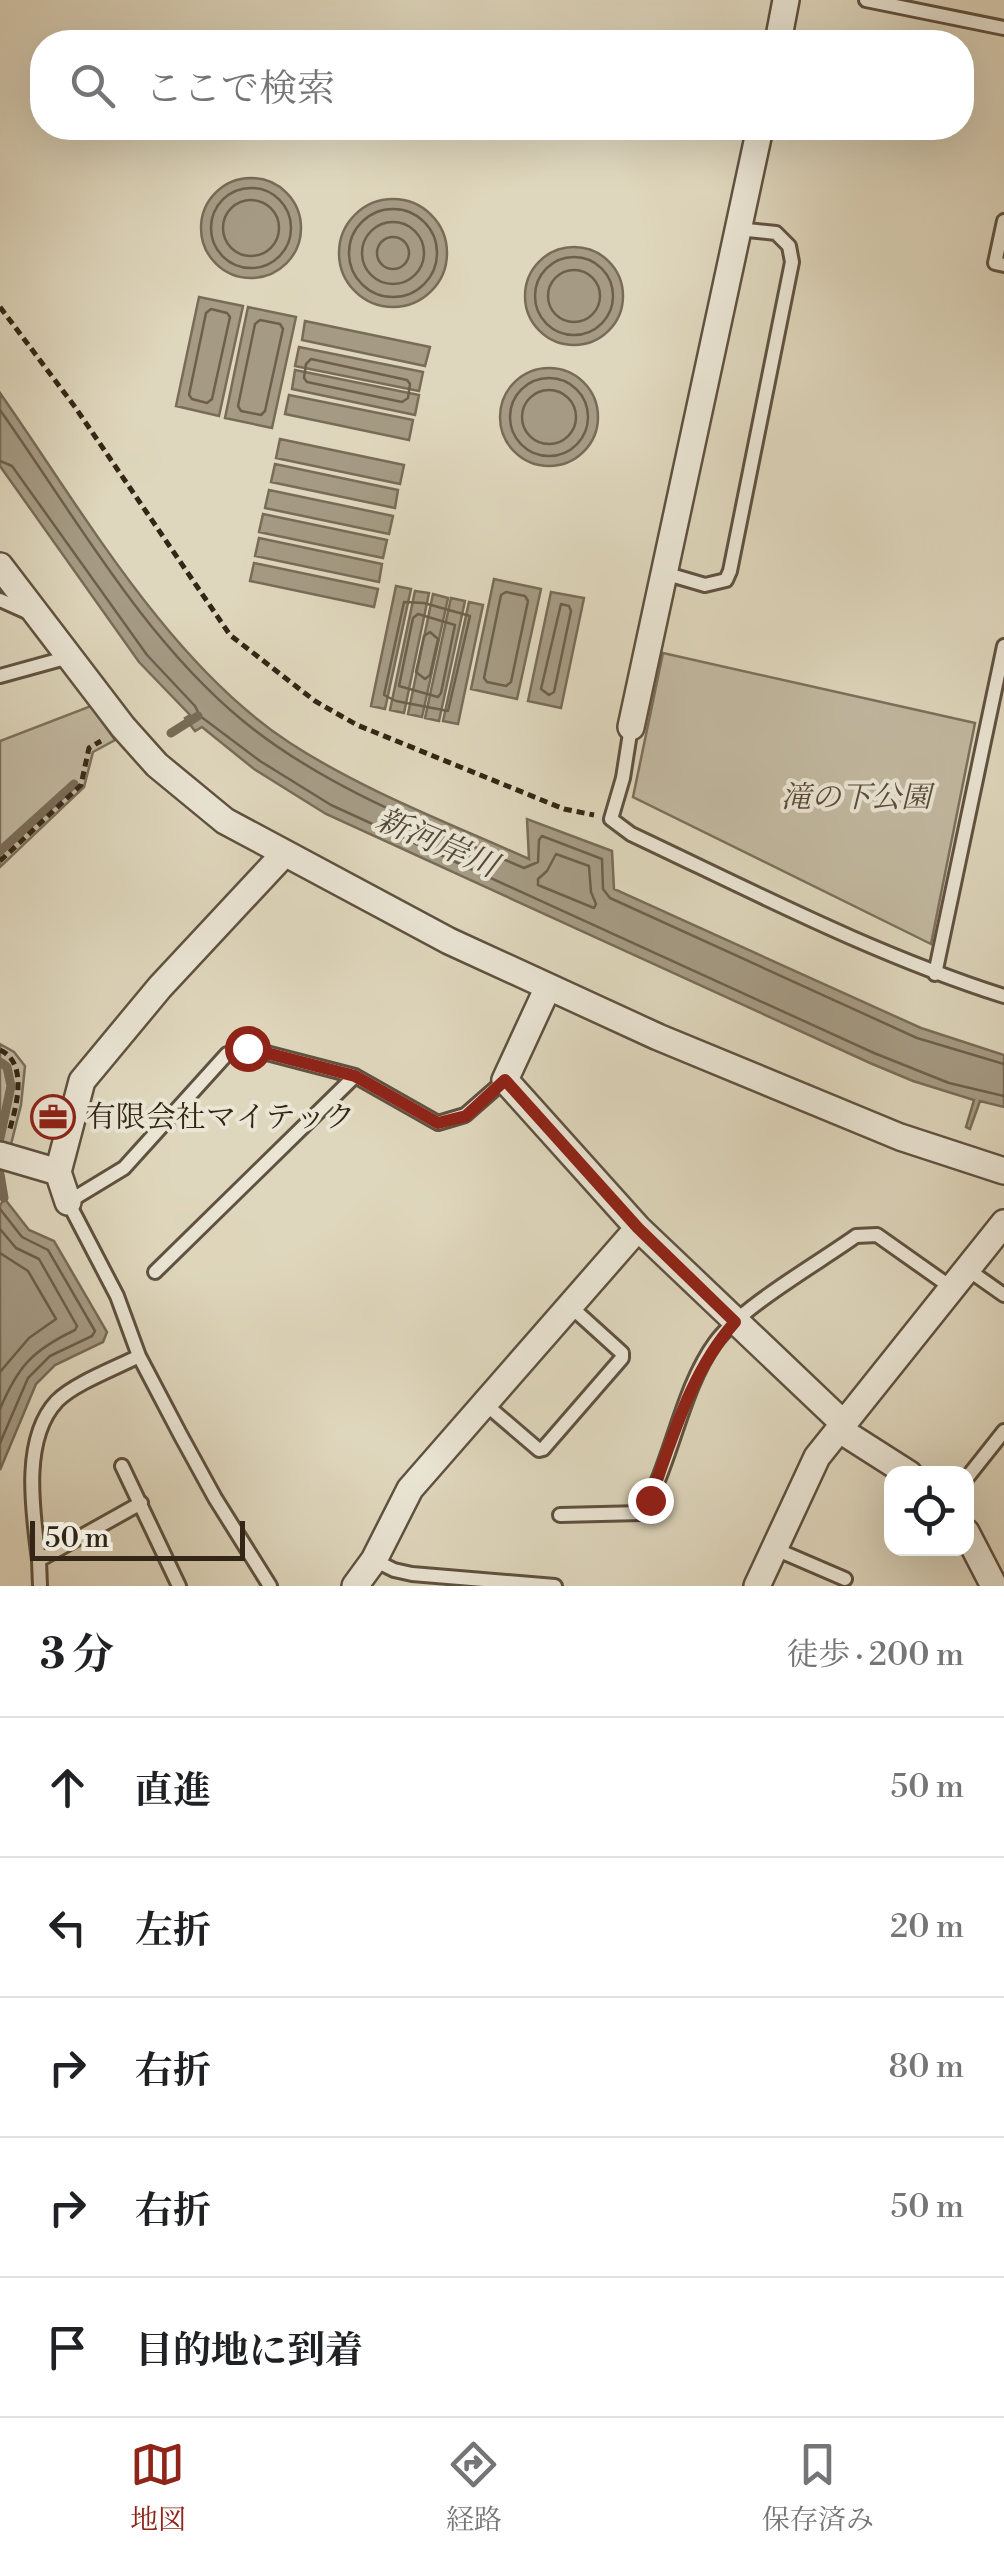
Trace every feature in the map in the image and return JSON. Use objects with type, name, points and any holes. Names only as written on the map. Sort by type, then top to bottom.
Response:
[{"type":"street","points":[[780,30],[786,0]]},
{"type":"street","points":[[631,726],[757,140]]},
{"type":"street","points":[[0,566],[123,728],[158,765],[205,806],[284,854],[449,941],[658,1037],[900,1136],[1004,1171]]},
{"type":"street","points":[[68,1202],[58,1172],[82,1081],[160,987],[284,854]]},
{"type":"street","points":[[548,986],[505,1080],[638,1228],[842,1427],[898,1466]]},
{"type":"street","points":[[1,1155],[58,1172]]},
{"type":"street","points":[[757,1586],[817,1457],[1004,1223]]},
{"type":"street","points":[[355,1586],[374,1560],[410,1489],[638,1228]]},
{"type":"street","points":[[974,1547],[994,1586]]},
{"type":"lane","points":[[866,0],[1004,28]]},
{"type":"lane","points":[[1004,222],[995,263],[1004,265]]},
{"type":"lane","points":[[664,573],[705,585],[726,580],[730,571],[792,262],[789,246],[776,233],[738,229]]},
{"type":"lane","points":[[0,600],[34,614]]},
{"type":"lane","points":[[935,974],[1004,646]]},
{"type":"lane","points":[[0,676],[69,658]]},
{"type":"lane","points":[[631,726],[623,778],[611,819],[631,834],[935,974],[1004,996]]},
{"type":"lane","points":[[270,1586],[215,1498],[139,1356],[117,1296],[68,1202],[124,1168],[227,1054],[247,1048],[355,1076],[438,1123],[466,1116],[505,1080]]},
{"type":"lane","points":[[154,1272],[355,1076]]},
{"type":"lane","points":[[560,1515],[642,1513],[714,1345],[735,1322],[856,1236],[877,1236],[959,1278],[1004,1295]]},
{"type":"lane","points":[[484,1403],[539,1450],[555,1436],[622,1358],[622,1353],[569,1305]]},
{"type":"lane","points":[[40,1586],[31,1493],[42,1427],[55,1403],[66,1394],[139,1356]]},
{"type":"lane","points":[[974,1469],[1004,1431]]},
{"type":"lane","points":[[122,1466],[179,1586]]},
{"type":"lane","points":[[38,1560],[141,1503]]},
{"type":"lane","points":[[774,1548],[844,1579]]},
{"type":"lane","points":[[374,1560],[412,1574],[555,1586]]},
{"type":"path","points":[[0,307],[75,407],[230,634],[315,701],[357,725],[564,809],[611,819]]},
{"type":"path","points":[[0,860],[81,785],[89,748],[123,728]]},
{"type":"path","points":[[0,1050],[15,1061],[17,1072],[13,1118],[1,1155]]},
{"type":"green space","name":"滝の下公園","points":[[663,653],[975,723],[931,944],[633,797]]},
{"type":"green space","points":[[91,706],[115,740],[93,752],[84,787],[0,867],[0,741]]},
{"type":"green space","points":[[0,1044],[14,1052],[25,1066],[21,1105],[10,1148],[0,1145]]},
{"type":"water","points":[[251,178],[270,181],[287,192],[298,209],[298,247],[287,264],[270,275],[251,278],[232,275],[215,264],[204,247],[201,228],[204,209],[215,192],[232,181]]},
{"type":"water","points":[[393,199],[414,203],[431,215],[443,232],[447,253],[443,274],[431,291],[414,303],[393,307],[372,303],[355,291],[343,274],[339,253],[343,232],[355,215],[372,203]]},
{"type":"water","points":[[574,247],[593,251],[608,262],[619,277],[623,296],[619,315],[608,330],[593,341],[574,345],[555,341],[540,330],[529,315],[525,296],[529,277],[540,262],[555,251]]},
{"type":"water","points":[[199,297],[243,306],[219,416],[176,406]]},
{"type":"water","points":[[248,307],[296,317],[272,428],[225,418]]},
{"type":"water","points":[[305,321],[430,347],[425,366],[302,340]]},
{"type":"water","points":[[299,347],[423,372],[419,391],[295,366]]},
{"type":"water","points":[[549,368],[568,372],[584,382],[594,398],[598,417],[594,436],[584,452],[568,462],[549,466],[530,462],[514,452],[504,436],[500,417],[504,398],[514,382],[530,372]]},
{"type":"water","points":[[295,370],[419,395],[415,415],[292,389]]},
{"type":"water","name":"新河岸川","points":[[0,393],[130,582],[167,628],[246,710],[290,743],[377,791],[529,859],[527,819],[612,851],[614,889],[921,1028],[1004,1055],[1004,1107],[980,1101],[970,1129],[966,1127],[974,1100],[870,1063],[326,814],[254,769],[202,727],[195,731],[185,718],[190,715],[139,662],[0,466]]},
{"type":"water","points":[[289,395],[413,420],[409,440],[285,414]]},
{"type":"water","points":[[280,439],[404,465],[400,484],[276,458]]},
{"type":"water","points":[[275,464],[398,490],[395,508],[271,482]]},
{"type":"water","points":[[269,490],[393,516],[389,534],[265,508]]},
{"type":"water","points":[[263,514],[387,540],[383,558],[259,532]]},
{"type":"water","points":[[259,538],[382,564],[379,582],[255,556]]},
{"type":"water","points":[[254,563],[378,589],[374,607],[250,581]]},
{"type":"water","points":[[494,579],[541,589],[517,699],[471,689]]},
{"type":"water","points":[[396,586],[411,589],[385,709],[371,706]]},
{"type":"water","points":[[415,591],[429,593],[404,713],[390,710]]},
{"type":"water","points":[[551,592],[584,598],[561,708],[528,701]]},
{"type":"water","points":[[433,594],[448,598],[422,717],[408,714]]},
{"type":"water","points":[[451,598],[465,601],[439,721],[425,718]]},
{"type":"water","points":[[469,602],[483,605],[458,724],[443,721]]},
{"type":"water","points":[[4,1198],[29,1230],[54,1241],[107,1332],[103,1342],[55,1365],[36,1384],[0,1470],[0,1206]]},
{"type":"waterway","points":[[171,733],[198,716]]},
{"type":"waterway","points":[[0,851],[74,784]]},
{"type":"waterway","points":[[0,1062],[7,1067],[11,1086],[0,1138]]},
{"type":"waterway","points":[[0,1174],[4,1198]]},
{"type":"place","name":"有限会社マイテック","points":[[53,1117]]},
{"type":"route","points":[[247,1048],[355,1076],[438,1123],[466,1116],[505,1080],[638,1228],[735,1322],[714,1345],[681,1415],[650,1500]]}]
